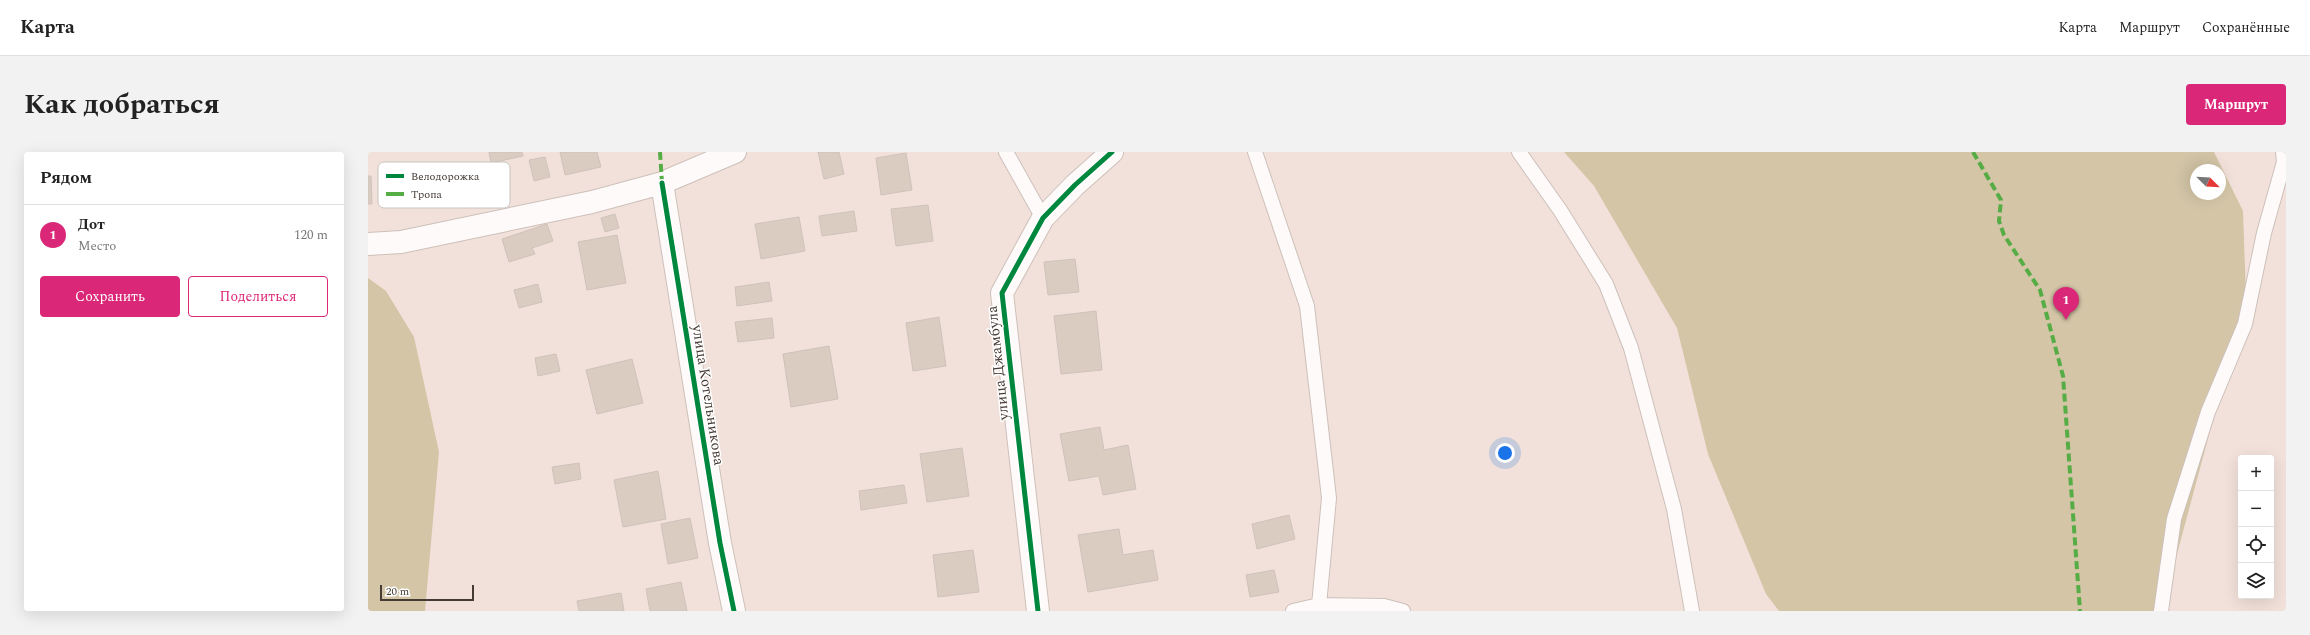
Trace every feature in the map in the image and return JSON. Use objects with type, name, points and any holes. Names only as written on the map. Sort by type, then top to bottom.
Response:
[{"type":"street","points":[[368,244],[402,242],[592,202],[662,183],[735,152]]},
{"type":"street","name":"улица Джамбула","points":[[1038,611],[1002,293],[1043,218],[1075,185],[1112,152]]},
{"type":"street","name":"улица Котельникова","points":[[662,183],[720,543],[734,611]]},
{"type":"lane","points":[[1006,152],[1043,218]]},
{"type":"lane","points":[[1255,152],[1307,306],[1329,498],[1319,605]]},
{"type":"lane","points":[[1519,152],[1560,210],[1606,284],[1632,348],[1674,510],[1692,611]]},
{"type":"lane","points":[[2161,611],[2174,519],[2208,412],[2245,324],[2264,233],[2284,162],[2283,152]]},
{"type":"lane","points":[[1293,611],[1319,605],[1384,606],[1403,611]]},
{"type":"shaded area","points":[[1564,152],[2214,152],[2220,164],[2190,164],[2190,200],[2226,200],[2226,176],[2243,211],[2246,297],[2173,569],[2164,611],[1779,611],[1766,594],[1708,454],[1677,328],[1594,186]]},
{"type":"shaded area","points":[[368,278],[386,291],[414,337],[439,452],[425,611],[368,611]]},
{"type":"building","points":[[489,152],[522,152],[523,156],[491,162]]},
{"type":"building","points":[[560,152],[597,152],[601,167],[565,175]]},
{"type":"building","points":[[818,152],[839,152],[844,174],[824,179]]},
{"type":"building","points":[[906,153],[912,190],[881,195],[876,158]]},
{"type":"building","points":[[545,157],[550,177],[534,181],[529,160]]},
{"type":"building","points":[[368,176],[371,176],[372,204],[368,204]]},
{"type":"building","points":[[928,205],[933,241],[896,246],[891,209]]},
{"type":"building","points":[[854,211],[857,231],[822,236],[819,216]]},
{"type":"building","points":[[615,214],[619,228],[605,232],[601,218]]},
{"type":"building","points":[[799,217],[805,251],[761,259],[755,224]]},
{"type":"building","points":[[547,224],[553,241],[532,248],[535,254],[509,262],[502,239]]},
{"type":"building","points":[[617,235],[626,283],[587,290],[578,242]]},
{"type":"building","points":[[1075,259],[1079,292],[1048,295],[1044,262]]},
{"type":"building","points":[[769,282],[772,301],[737,306],[735,287]]},
{"type":"building","points":[[538,284],[542,302],[519,308],[514,290]]},
{"type":"building","points":[[1096,311],[1102,370],[1061,374],[1054,316]]},
{"type":"building","points":[[939,317],[946,366],[913,371],[906,323]]},
{"type":"building","points":[[772,318],[774,338],[738,342],[735,322]]},
{"type":"building","points":[[829,346],[838,399],[791,407],[783,354]]},
{"type":"building","points":[[556,354],[560,371],[538,376],[535,358]]},
{"type":"building","points":[[632,359],[643,403],[597,414],[586,370]]},
{"type":"building","points":[[1100,427],[1104,450],[1128,445],[1136,489],[1103,495],[1099,476],[1069,481],[1060,434]]},
{"type":"building","points":[[962,448],[969,496],[927,502],[920,454]]},
{"type":"building","points":[[579,463],[581,479],[555,484],[552,467]]},
{"type":"building","points":[[658,471],[666,519],[623,527],[614,480]]},
{"type":"building","points":[[904,485],[907,503],[861,510],[859,491]]},
{"type":"building","points":[[1289,515],[1295,539],[1257,549],[1252,524]]},
{"type":"building","points":[[690,518],[698,558],[668,564],[661,524]]},
{"type":"building","points":[[1119,529],[1123,555],[1153,550],[1158,580],[1088,592],[1078,535]]},
{"type":"building","points":[[973,550],[979,592],[938,597],[933,555]]},
{"type":"building","points":[[1274,570],[1279,592],[1250,597],[1246,575]]},
{"type":"building","points":[[681,582],[687,611],[650,611],[646,589]]},
{"type":"building","points":[[621,593],[624,611],[579,611],[577,601]]},
{"type":"marked path","points":[[660,152],[662,183]]},
{"type":"marked path","points":[[1973,152],[2001,200],[1999,221],[2004,235],[2040,290],[2063,376],[2080,611]]},
{"type":"cycle path","points":[[1038,611],[1002,293],[1043,218],[1075,185],[1112,152]]},
{"type":"cycle path","points":[[662,183],[720,543],[734,611]]},
{"type":"place","name":"Дот","points":[[2066,320]]}]
